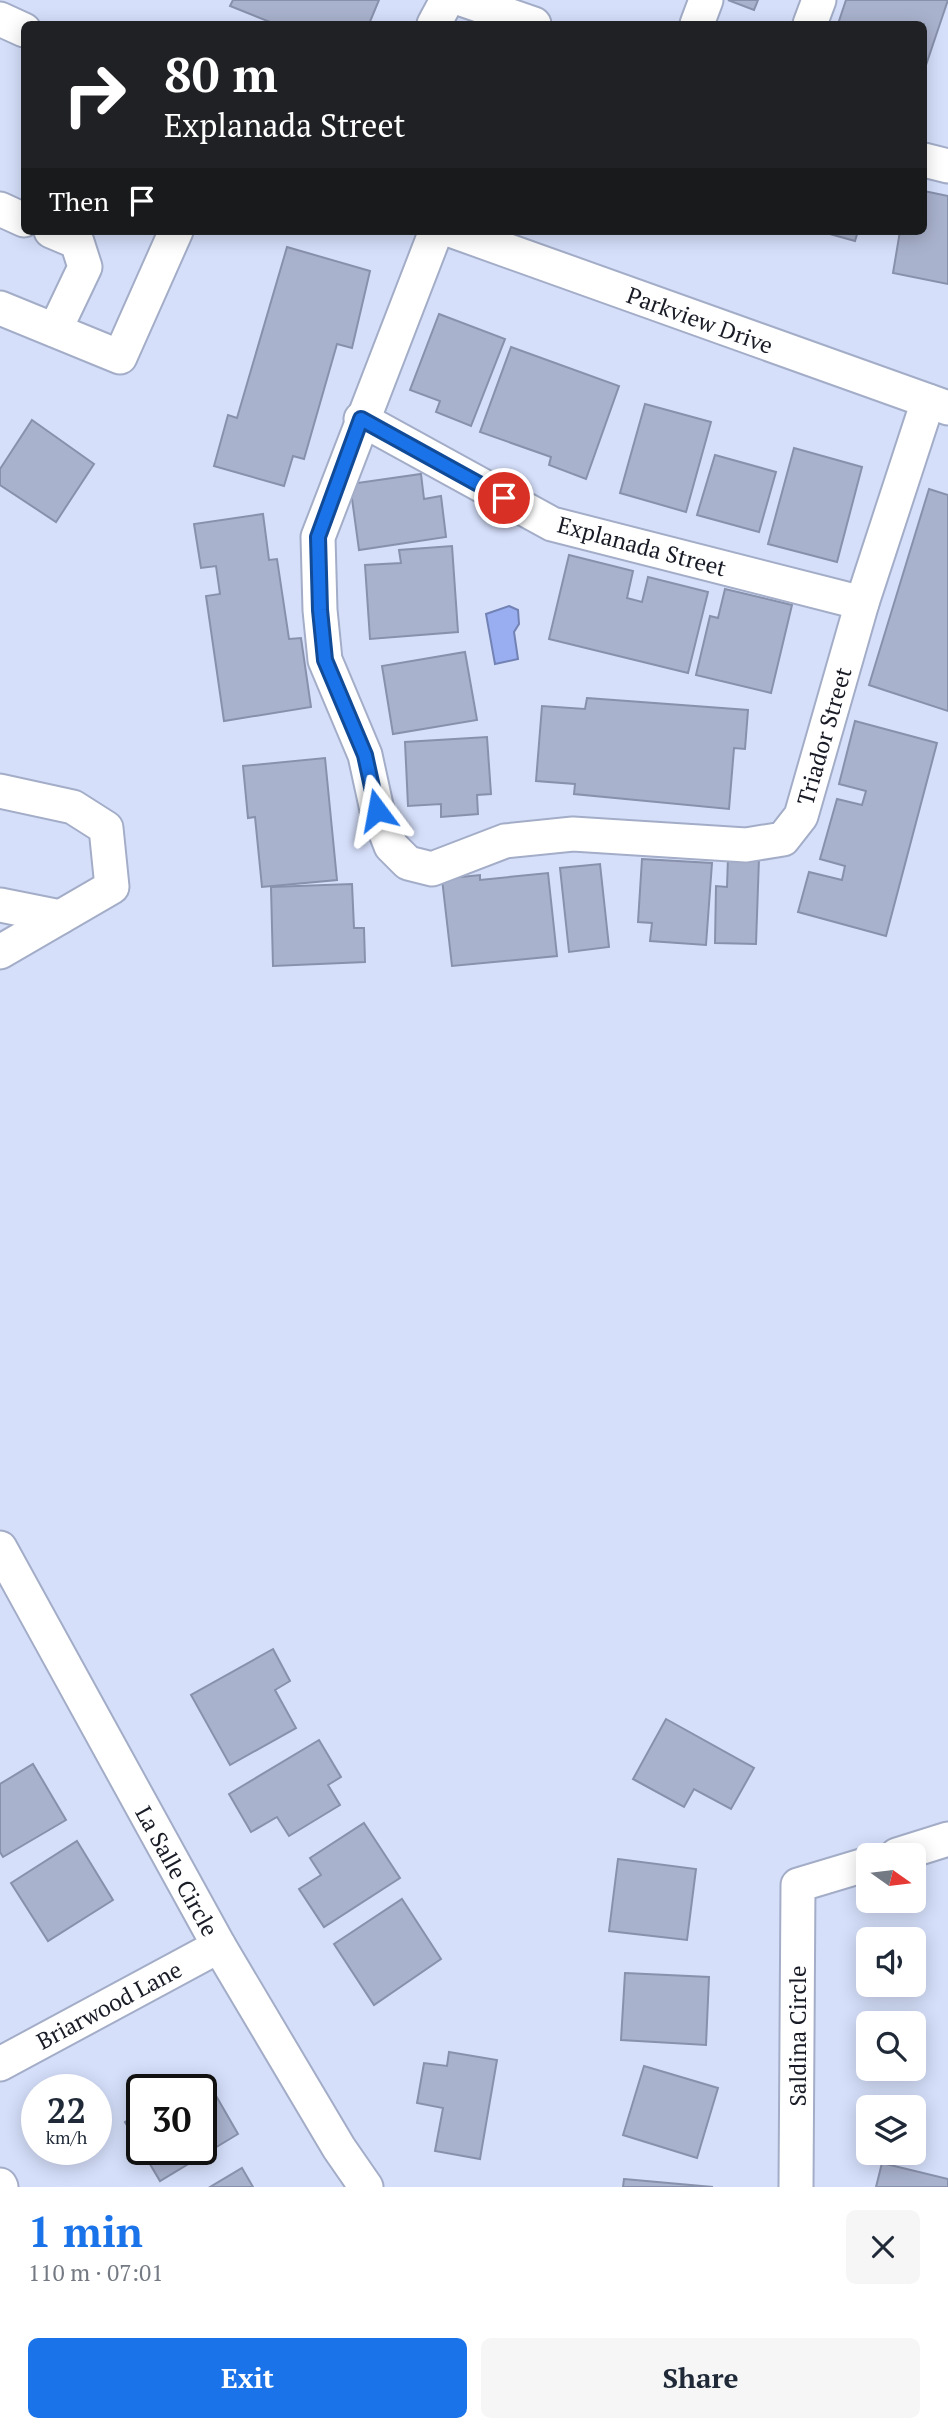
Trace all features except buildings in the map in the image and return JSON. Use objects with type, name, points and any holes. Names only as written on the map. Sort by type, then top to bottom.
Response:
[{"type":"street","points":[[436,21],[447,0]]},
{"type":"street","points":[[464,0],[525,21]]},
{"type":"street","points":[[698,21],[706,0]]},
{"type":"street","points":[[811,21],[819,0]]},
{"type":"street","points":[[0,19],[21,29]]},
{"type":"street","points":[[927,161],[948,166]]},
{"type":"street","points":[[0,209],[21,219]]},
{"type":"street","points":[[55,330],[85,267],[77,242],[60,235]]},
{"type":"street","points":[[0,308],[120,357],[174,235]]},
{"type":"street","points":[[361,419],[434,235]]},
{"type":"street","name":"Parkview Drive","points":[[464,235],[938,404]]},
{"type":"street","name":"Triador Street","points":[[361,419],[318,537],[320,610],[325,660],[365,755],[377,810],[390,846],[408,863],[432,869],[505,841],[573,834],[746,845],[783,839],[801,816],[862,603],[938,404]]},
{"type":"street","name":"Explanada Street","points":[[361,419],[552,524],[862,603]]},
{"type":"street","points":[[0,791],[73,807],[106,828],[112,887],[0,952]]},
{"type":"street","points":[[0,905],[60,917]]},
{"type":"street","name":"La Salle Circle","points":[[0,1548],[219,1947],[339,2148],[366,2187]]},
{"type":"street","points":[[926,1846],[948,1839]]},
{"type":"street","name":"Saldina Circle","points":[[796,2187],[798,1885],[856,1868]]},
{"type":"street","name":"Briarwood Lane","points":[[0,2064],[219,1947]]},
{"type":"water","points":[[509,606],[518,610],[519,624],[514,632],[518,659],[495,664],[486,614]]},
{"type":"route","points":[[377,810],[365,755],[325,660],[320,610],[318,537],[361,419],[504,498]]}]
